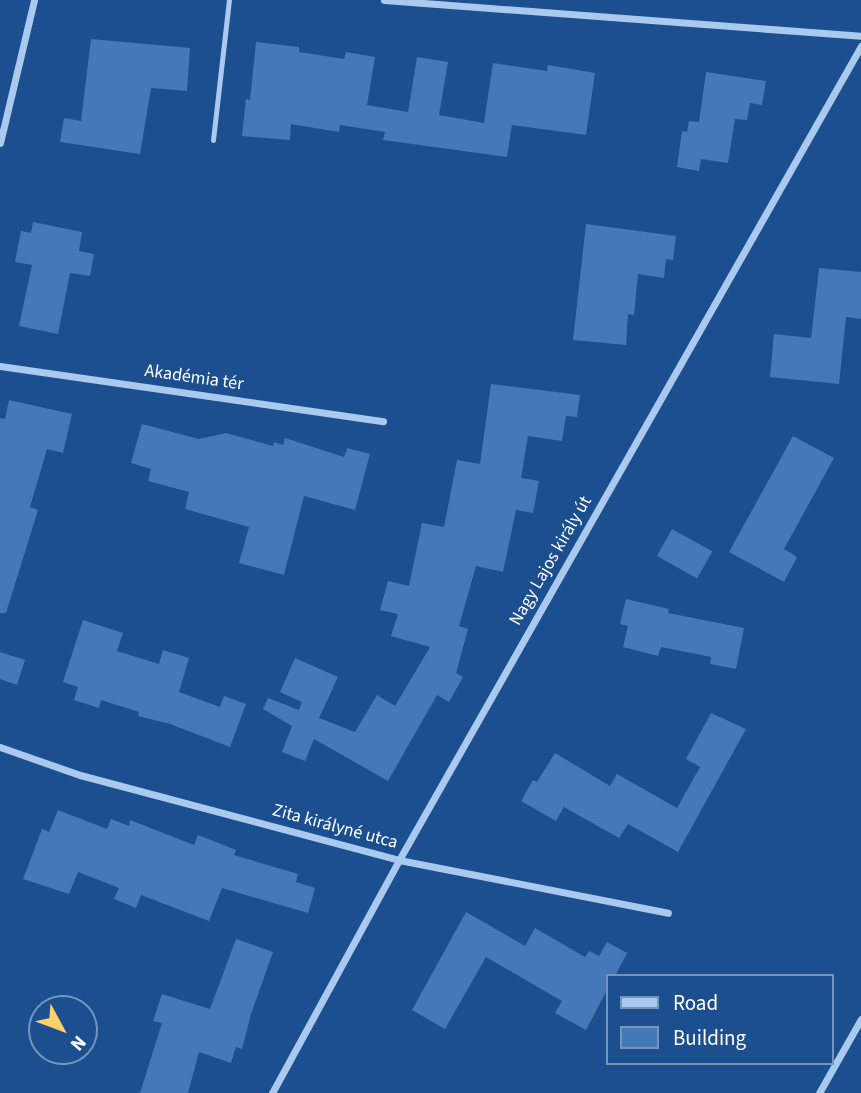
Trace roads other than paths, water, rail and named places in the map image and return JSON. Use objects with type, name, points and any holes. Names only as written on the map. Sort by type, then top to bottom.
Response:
[{"type":"street","points":[[0,143],[34,0]]},
{"type":"street","points":[[384,0],[861,36]]},
{"type":"street","name":"Nagy Lajos király út","points":[[272,1093],[399,860],[861,46]]},
{"type":"street","name":"Akadémia tér","points":[[0,366],[383,421]]},
{"type":"street","name":"Zita királyné utca","points":[[0,747],[80,775],[399,860],[668,913]]},
{"type":"street","points":[[819,1093],[861,1018]]},
{"type":"lane","points":[[214,139],[229,0]]}]
